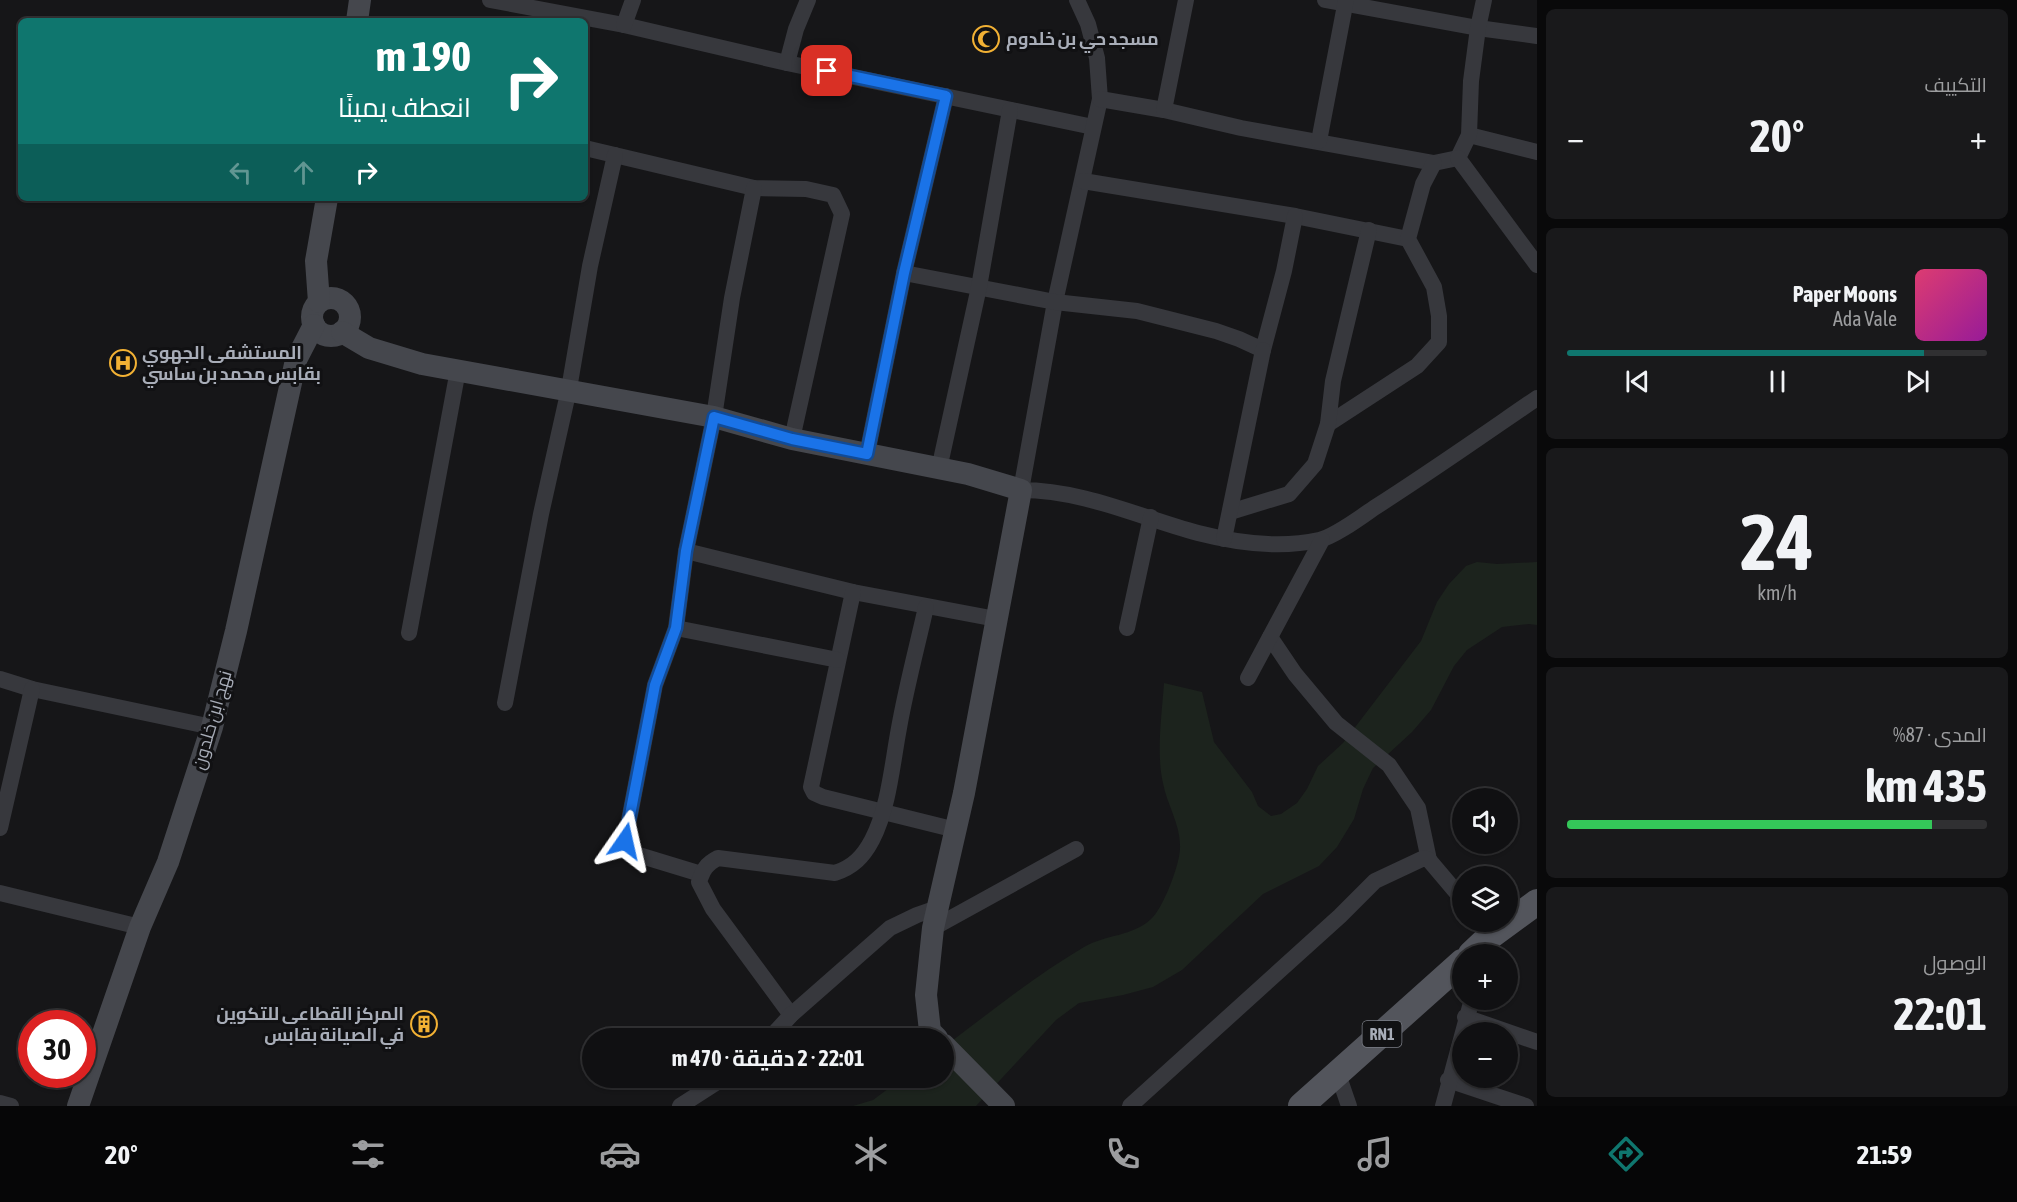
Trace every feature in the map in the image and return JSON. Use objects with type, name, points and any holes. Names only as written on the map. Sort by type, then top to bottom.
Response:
[{"type":"main road","points":[[1484,941],[1537,902]]},
{"type":"main road","name":"RN1","points":[[1301,1106],[1452,971]]},
{"type":"street","points":[[357,18],[360,0]]},
{"type":"street","points":[[490,0],[586,18]]},
{"type":"street","points":[[624,25],[633,0]]},
{"type":"street","points":[[786,63],[808,0]]},
{"type":"street","points":[[934,1028],[926,995],[935,918],[956,830],[1055,302],[1100,99],[1097,58],[1088,24],[1077,0]]},
{"type":"street","points":[[1164,110],[1185,0]]},
{"type":"street","points":[[1325,0],[1346,2],[1478,28],[1537,36]]},
{"type":"street","points":[[1458,158],[1469,135],[1471,81],[1484,0]]},
{"type":"street","points":[[1319,141],[1346,2]]},
{"type":"street","points":[[588,18],[786,63],[1093,127]]},
{"type":"street","points":[[867,454],[904,273],[946,96]]},
{"type":"street","points":[[1100,99],[1164,110],[1241,128],[1434,163],[1458,158]]},
{"type":"street","points":[[939,469],[979,287],[1010,110]]},
{"type":"street","points":[[1469,135],[1537,152]]},
{"type":"street","points":[[588,149],[754,188],[806,189],[833,195],[842,214],[792,439]]},
{"type":"street","points":[[505,703],[541,514],[569,389],[590,266],[615,155]]},
{"type":"street","points":[[1458,158],[1537,265]]},
{"type":"street","points":[[1328,424],[1417,366],[1438,342],[1439,316],[1434,287],[1408,239],[1424,184],[1434,163]]},
{"type":"street","points":[[1083,181],[1295,216],[1408,239]]},
{"type":"street","points":[[701,874],[632,853],[625,841],[655,685],[676,628],[686,551],[714,417],[732,298],[754,188]]},
{"type":"street","points":[[319,302],[316,261],[326,201]]},
{"type":"street","points":[[1224,539],[1263,350],[1284,271],[1295,216]]},
{"type":"street","points":[[1230,512],[1289,494],[1315,464],[1328,424],[1334,381],[1368,230]]},
{"type":"street","points":[[904,273],[1055,302],[1137,311],[1216,331],[1263,350]]},
{"type":"street","points":[[333,298],[346,305],[349,320],[342,332],[336,335],[323,334],[314,325],[312,312],[319,302],[333,298]]},
{"type":"street","name":"نهج ابن خلدون","points":[[78,1106],[140,927],[168,862],[212,727],[236,631],[296,360],[314,325]]},
{"type":"street","points":[[342,332],[369,348],[391,355],[458,370],[714,417],[792,439],[968,474],[1021,490],[1048,490],[1116,506],[1224,539],[1283,546],[1322,540],[1402,490],[1537,399]]},
{"type":"street","points":[[409,633],[458,370]]},
{"type":"street","points":[[1127,628],[1150,517]]},
{"type":"street","points":[[1248,678],[1322,540]]},
{"type":"street","points":[[686,551],[853,592],[996,620]]},
{"type":"street","points":[[853,592],[811,787],[814,793],[823,797],[956,830]]},
{"type":"street","points":[[791,1015],[713,909],[699,882],[701,874],[708,863],[718,858],[836,873],[849,868],[861,858],[872,840],[883,812],[902,709],[926,607]]},
{"type":"street","points":[[676,628],[838,660]]},
{"type":"street","points":[[1270,637],[1294,674],[1336,723],[1389,765],[1418,808],[1429,860],[1452,887]]},
{"type":"street","points":[[0,679],[32,689],[212,727]]},
{"type":"street","points":[[0,828],[32,689]]},
{"type":"street","points":[[779,1028],[890,928],[916,915],[935,918],[1076,849]]},
{"type":"street","points":[[1130,1106],[1340,916],[1375,880],[1424,858],[1429,860]]},
{"type":"street","points":[[0,893],[140,927]]},
{"type":"street","points":[[1443,1106],[1468,1010]]},
{"type":"street","points":[[1466,1017],[1537,1042]]},
{"type":"street","points":[[954,1055],[1004,1106]]},
{"type":"street","points":[[1338,1074],[1351,1106]]},
{"type":"street","points":[[1448,1080],[1526,1106]]},
{"type":"street","points":[[680,1106],[708,1088]]},
{"type":"street","points":[[0,1103],[11,1106]]},
{"type":"shaded area","points":[[1477,562],[1497,564],[1537,562],[1537,625],[1502,627],[1467,650],[1454,666],[1431,710],[1412,732],[1373,768],[1363,789],[1354,819],[1337,847],[1319,866],[1263,894],[1182,970],[1153,987],[1079,1003],[1056,1020],[976,1106],[853,1106],[873,1100],[889,1088],[954,1088],[954,1039],[1066,958],[1092,943],[1136,929],[1156,914],[1170,886],[1180,848],[1178,831],[1161,771],[1160,733],[1164,683],[1202,692],[1214,742],[1252,792],[1258,806],[1271,816],[1281,814],[1297,803],[1318,766],[1343,743],[1421,641],[1437,602],[1449,584],[1466,566]]},
{"type":"place","name":"مسجد حي بن خلدوم","points":[[986,39]]},
{"type":"place","name":"المستشفى الجهوي بقابس محمد بن ساسي","points":[[123,363]]},
{"type":"place","name":"المركز القطاعى للتكوين في الصيانة بقابس","points":[[424,1024]]},
{"type":"route","points":[[625,841],[655,685],[676,628],[686,551],[714,417],[792,439],[867,454],[904,273],[946,96],[827,71]]}]
